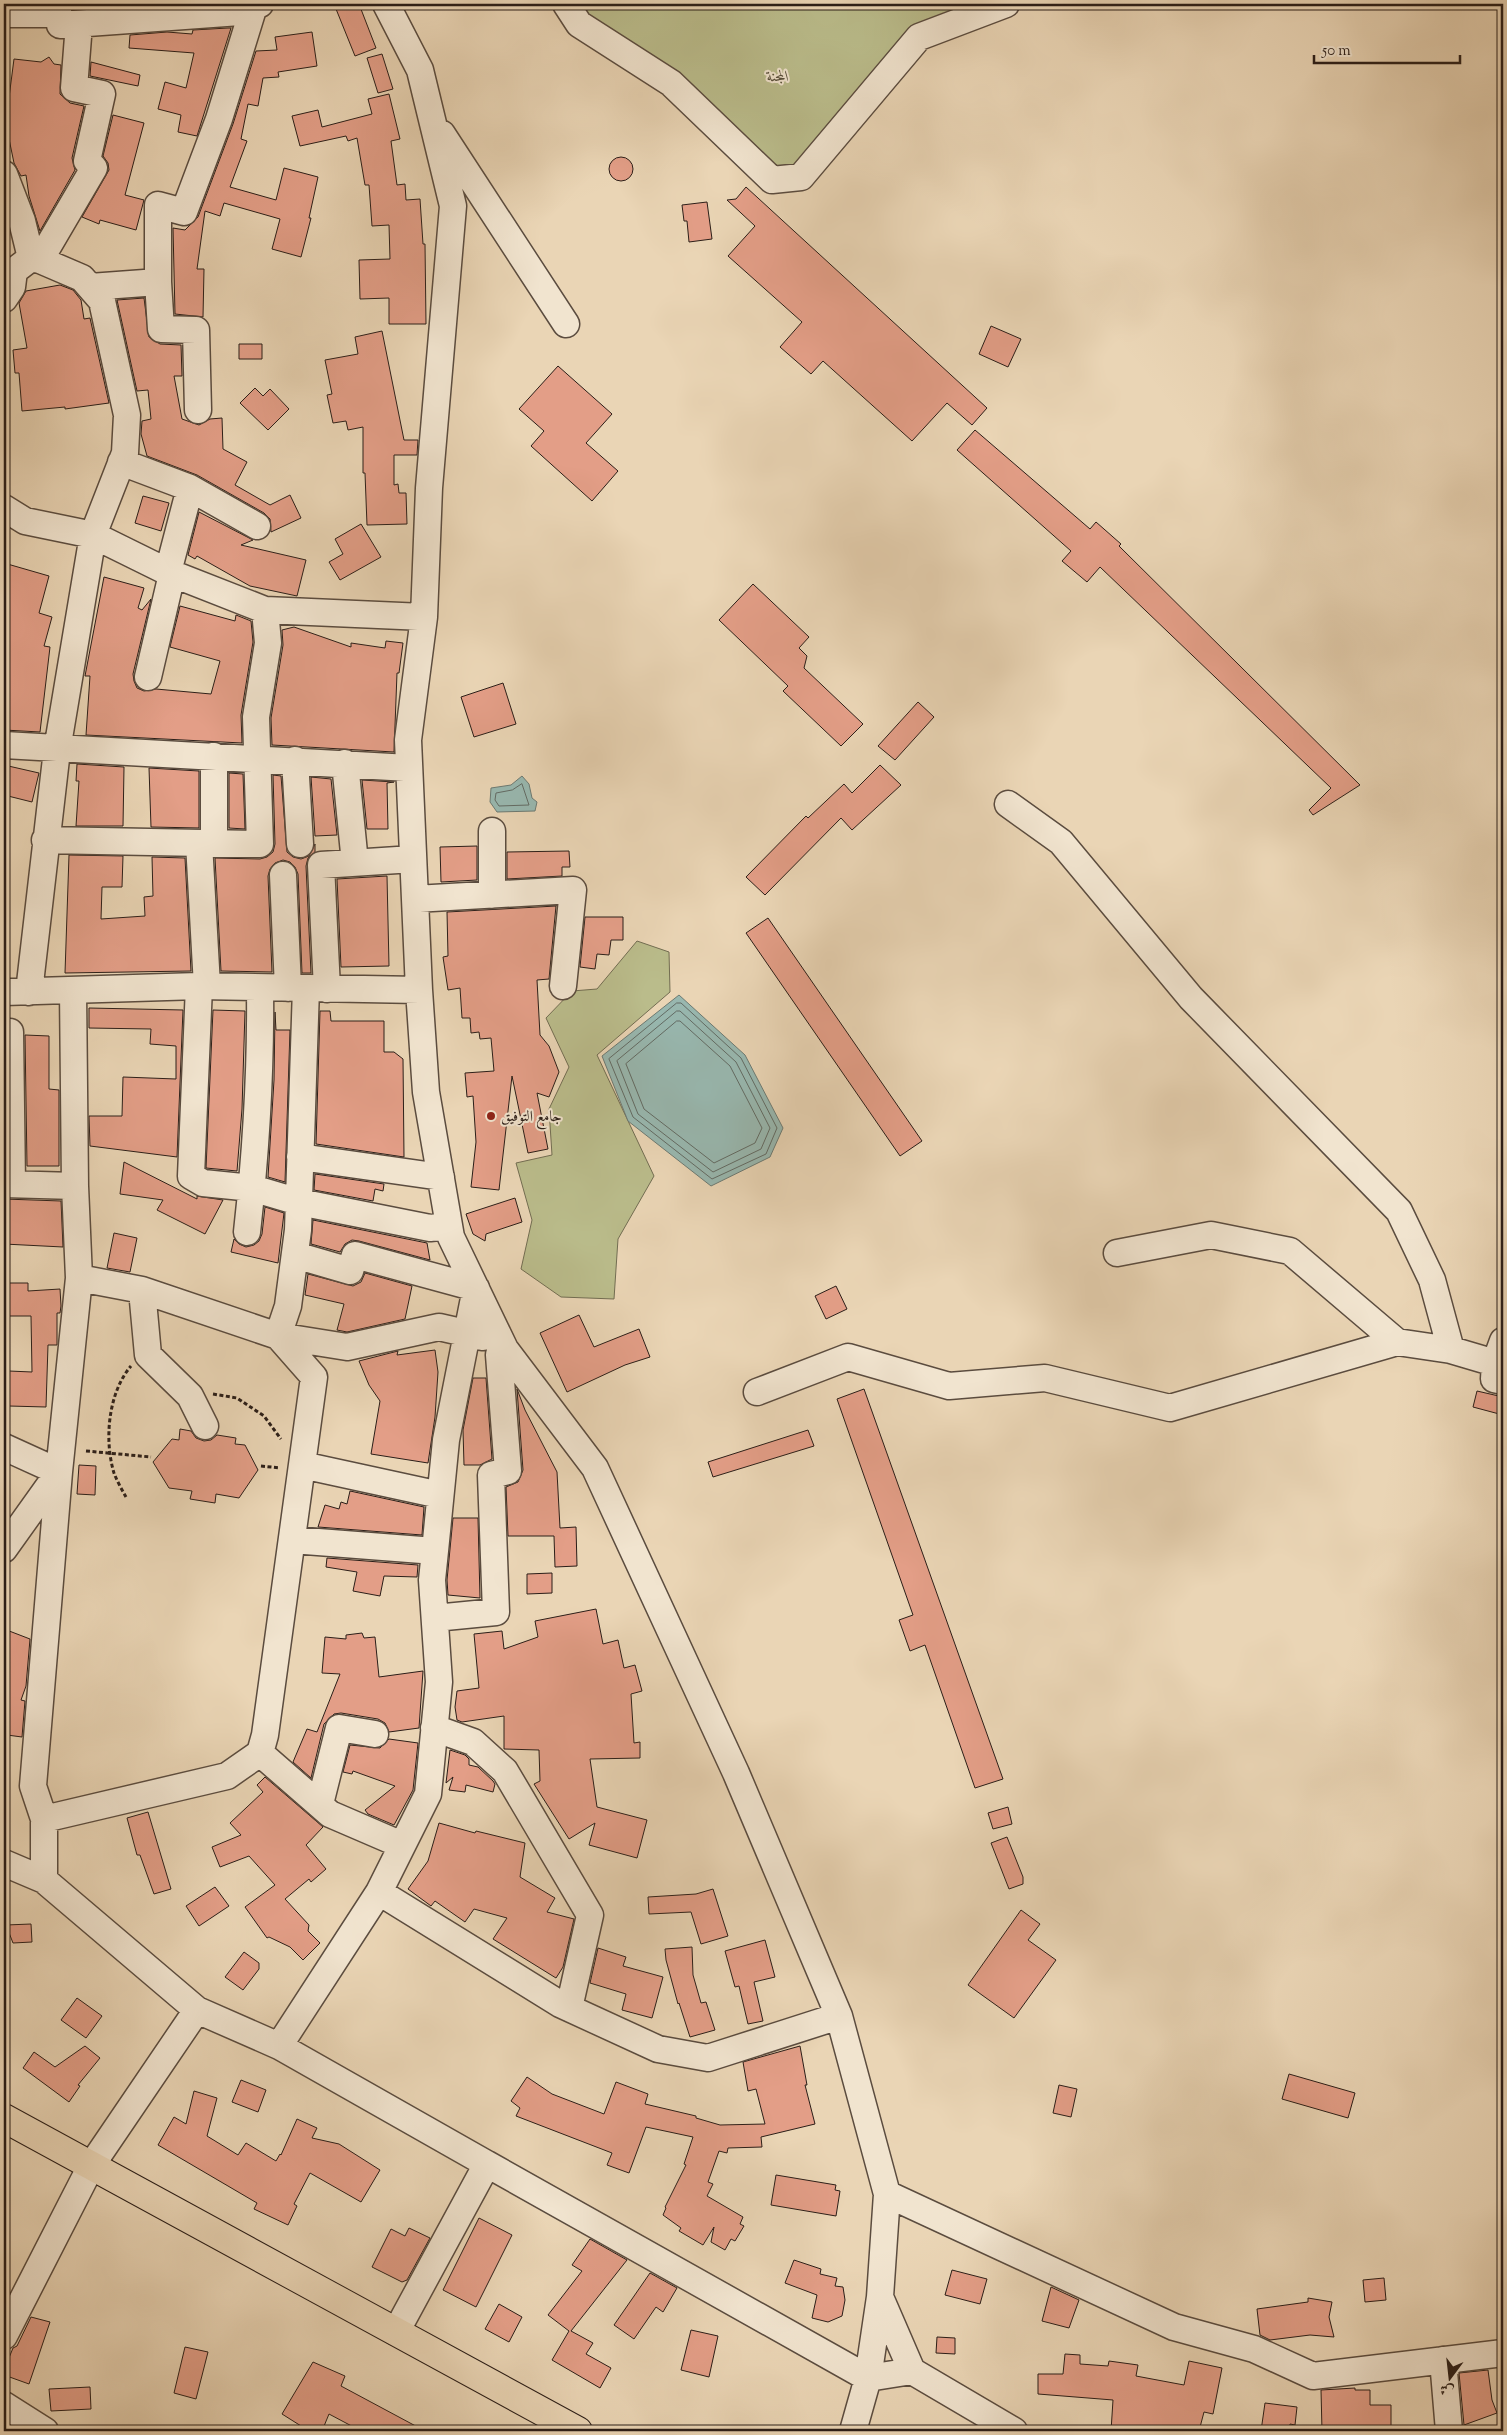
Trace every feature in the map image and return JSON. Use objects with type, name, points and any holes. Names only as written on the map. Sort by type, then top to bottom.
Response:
[{"type":"main road","points":[[4,2118],[578,2431]]},
{"type":"street","points":[[386,4],[420,70],[453,206],[429,488],[424,617],[408,740],[414,899],[426,1092],[451,1237],[504,1345],[595,1468],[736,1773],[839,2016],[887,2194],[880,2297],[868,2378],[852,2431]]},
{"type":"street","points":[[566,4],[579,24],[671,83],[772,180],[801,177],[919,37],[1006,4]]},
{"type":"street","points":[[4,14],[65,14],[248,6],[219,119],[184,212],[158,205],[158,282],[161,330],[196,330],[198,410]]},
{"type":"street","points":[[4,299],[22,265],[94,168],[87,161],[102,94],[74,88],[65,14]]},
{"type":"street","points":[[432,119],[566,324]]},
{"type":"street","points":[[4,174],[22,221],[22,265]]},
{"type":"street","points":[[22,265],[82,278],[102,301],[127,415],[125,453],[93,535],[57,750],[29,992]]},
{"type":"street","points":[[90,287],[158,282]]},
{"type":"street","points":[[121,462],[190,488],[257,526]]},
{"type":"street","points":[[148,677],[190,488]]},
{"type":"street","points":[[4,508],[26,521],[93,535],[170,573],[265,610],[424,617]]},
{"type":"street","points":[[46,840],[260,844],[256,717],[268,643],[265,610]]},
{"type":"street","points":[[4,745],[57,750],[257,758],[409,768]]},
{"type":"street","points":[[214,756],[206,843],[203,986],[192,1176],[203,1183],[252,1188],[299,1202],[430,1228],[449,1226]]},
{"type":"street","points":[[295,760],[300,844]]},
{"type":"street","points":[[345,763],[355,864]]},
{"type":"street","points":[[1008,804],[1061,842],[1192,998],[1399,1211],[1432,1280],[1451,1350]]},
{"type":"street","points":[[492,831],[492,895]]},
{"type":"street","points":[[278,1336],[288,1306],[295,1255],[299,1202],[307,988],[321,865],[413,859]]},
{"type":"street","points":[[283,875],[307,988]]},
{"type":"street","points":[[414,899],[573,890],[563,986]]},
{"type":"street","points":[[4,992],[203,986],[419,990]]},
{"type":"street","points":[[247,1232],[252,1188],[261,1035],[260,988]]},
{"type":"street","points":[[44,1880],[44,1818],[33,1786],[59,1472],[79,1278],[75,1186],[73,990]]},
{"type":"street","points":[[10,1032],[8,1184],[75,1186]]},
{"type":"street","points":[[300,1157],[441,1177]]},
{"type":"street","points":[[1117,1253],[1211,1236],[1290,1251],[1397,1342]]},
{"type":"street","points":[[295,1255],[350,1271],[355,1255],[476,1288]]},
{"type":"street","points":[[79,1278],[142,1290],[278,1336],[347,1347],[439,1327],[504,1345]]},
{"type":"street","points":[[279,2046],[379,1892],[428,1794],[439,1682],[432,1580],[446,1440],[476,1288]]},
{"type":"street","points":[[142,1290],[148,1355],[190,1396],[205,1426]]},
{"type":"street","points":[[44,1818],[227,1776],[260,1753],[265,1735],[292,1540],[292,1463],[314,1377],[278,1336]]},
{"type":"street","points":[[757,1392],[848,1357],[949,1386],[1045,1378],[1170,1408],[1397,1342],[1451,1350],[1501,1362]]},
{"type":"street","points":[[434,1618],[496,1612],[491,1475],[508,1472],[499,1355],[504,1345]]},
{"type":"street","points":[[4,1447],[59,1472]]},
{"type":"street","points":[[292,1463],[440,1496]]},
{"type":"street","points":[[4,1549],[59,1472]]},
{"type":"street","points":[[292,1540],[435,1551]]},
{"type":"street","points":[[320,1804],[339,1728],[375,1734]]},
{"type":"street","points":[[434,1728],[473,1742],[505,1771],[590,1915],[569,2008]]},
{"type":"street","points":[[260,1753],[330,1814],[402,1845]]},
{"type":"street","points":[[4,1863],[44,1880],[197,2010],[279,2046],[868,2378],[912,2371]]},
{"type":"street","points":[[379,1892],[569,2008],[658,2049],[708,2058],[839,2016]]},
{"type":"street","points":[[4,2336],[91,2166],[197,2010]]},
{"type":"street","points":[[396,2332],[487,2164]]},
{"type":"street","points":[[887,2194],[1174,2327],[1254,2349],[1313,2376],[1503,2353]]},
{"type":"street","points":[[880,2297],[912,2371],[1014,2431]]},
{"type":"street","points":[[1443,2360],[1449,2431]]},
{"type":"street","points":[[4,2405],[44,2431]]},
{"type":"path","points":[[126,1497],[114,1473],[110,1452],[109,1441],[113,1401],[127,1371],[146,1348]]},
{"type":"path","points":[[190,1396],[212,1394],[237,1398],[264,1416],[281,1438],[281,1446]]},
{"type":"path","points":[[86,1451],[151,1457]]},
{"type":"path","points":[[261,1466],[282,1468],[292,1463]]},
{"type":"green space","name":"المجنة","points":[[572,4],[969,4],[907,34],[790,171],[777,172]]},
{"type":"green space","points":[[637,941],[669,952],[670,992],[597,1055],[654,1176],[618,1239],[614,1299],[561,1297],[521,1269],[532,1220],[516,1163],[552,1155],[549,1109],[569,1067],[546,1018],[572,991],[597,989]]},
{"type":"water","points":[[522,776],[529,784],[532,798],[537,802],[535,811],[497,812],[490,802],[491,788],[511,785]]},
{"type":"water","points":[[679,995],[745,1055],[783,1128],[770,1157],[711,1186],[628,1121],[602,1056]]},
{"type":"building","points":[[334,4],[359,4],[376,48],[355,56]]},
{"type":"building","points":[[231,28],[197,136],[178,132],[181,115],[158,109],[165,82],[186,88],[194,53],[129,48],[130,35],[167,32],[192,34],[193,30]]},
{"type":"building","points":[[312,32],[317,66],[278,72],[279,77],[263,78],[258,106],[248,104],[241,139],[247,141],[230,187],[276,200],[284,168],[318,177],[309,218],[311,218],[301,257],[272,249],[280,219],[224,203],[220,216],[205,211],[197,269],[204,269],[203,317],[175,314],[173,228],[185,230],[198,217],[233,124],[256,51],[277,50],[275,37]]},
{"type":"building","points":[[382,54],[393,89],[378,93],[367,58]]},
{"type":"building","points":[[49,57],[54,64],[61,65],[60,94],[70,103],[84,106],[72,158],[75,170],[40,231],[29,196],[26,175],[21,176],[14,163],[8,134],[4,136],[14,59],[41,62]]},
{"type":"building","points":[[91,62],[140,75],[138,86],[90,76]]},
{"type":"building","points":[[389,94],[400,139],[391,141],[397,185],[405,184],[406,200],[420,199],[423,244],[425,244],[426,324],[389,324],[389,298],[360,299],[359,260],[390,259],[389,225],[372,226],[369,185],[365,185],[357,138],[348,141],[346,136],[300,146],[292,116],[318,110],[322,127],[372,114],[368,99]]},
{"type":"building","points":[[113,115],[144,123],[125,195],[144,200],[136,230],[100,220],[99,224],[82,217],[109,170],[108,163],[103,156]]},
{"type":"building","points":[[621,157],[630,160],[633,169],[630,178],[621,181],[612,178],[609,169],[612,160]]},
{"type":"building","points":[[746,187],[987,408],[972,425],[947,403],[912,441],[823,361],[811,374],[780,347],[802,322],[728,256],[755,226],[727,200],[736,199]]},
{"type":"building","points":[[707,202],[712,239],[689,242],[687,221],[684,221],[682,205]]},
{"type":"building","points":[[60,285],[73,290],[81,300],[84,319],[90,318],[109,403],[65,409],[65,407],[22,411],[19,373],[15,373],[13,350],[27,348],[19,303],[26,291]]},
{"type":"building","points":[[144,298],[149,337],[160,344],[181,345],[182,376],[174,376],[182,419],[199,425],[210,419],[222,418],[223,449],[247,462],[235,485],[270,505],[290,495],[301,518],[271,532],[270,519],[264,513],[197,475],[147,456],[141,434],[142,421],[151,419],[148,390],[137,391],[117,300]]},
{"type":"building","points":[[991,326],[1021,339],[1008,367],[979,354]]},
{"type":"building","points":[[382,331],[404,440],[418,440],[417,455],[394,455],[394,485],[398,484],[399,493],[406,493],[407,524],[367,525],[365,473],[363,473],[363,427],[348,430],[346,421],[333,423],[327,395],[332,394],[325,360],[358,354],[355,337]]},
{"type":"building","points":[[239,344],[262,344],[262,359],[239,359]]},
{"type":"building","points":[[558,366],[612,414],[586,443],[618,471],[592,501],[531,446],[544,431],[519,409]]},
{"type":"building","points":[[255,388],[263,396],[270,389],[289,409],[268,430],[240,403]]},
{"type":"building","points":[[975,430],[1090,529],[1096,522],[1121,544],[1119,546],[1360,785],[1313,815],[1309,810],[1331,788],[1100,567],[1087,582],[1062,561],[1071,551],[957,450]]},
{"type":"building","points":[[143,496],[169,503],[161,531],[135,523]]},
{"type":"building","points":[[199,512],[253,540],[241,545],[306,560],[297,596],[250,586],[197,556],[195,559],[188,555]]},
{"type":"building","points":[[361,524],[381,557],[340,580],[329,562],[343,554],[335,539]]},
{"type":"building","points":[[4,563],[49,576],[39,613],[52,617],[44,646],[50,647],[40,732],[4,730],[8,674],[4,673]]},
{"type":"building","points":[[104,577],[144,588],[138,608],[142,610],[151,599],[133,674],[137,688],[144,691],[156,689],[211,694],[220,661],[170,647],[180,606],[235,621],[236,615],[251,621],[253,642],[241,715],[242,743],[86,735],[90,676],[85,676]]},
{"type":"building","points":[[753,584],[809,637],[799,648],[807,656],[804,668],[863,724],[841,746],[783,691],[788,686],[719,620]]},
{"type":"building","points":[[294,627],[351,647],[351,643],[385,648],[386,641],[403,643],[399,673],[397,673],[394,752],[272,745],[271,718],[283,645],[282,630]]},
{"type":"building","points":[[503,683],[516,724],[474,737],[461,697]]},
{"type":"building","points":[[918,702],[934,717],[895,760],[878,746]]},
{"type":"building","points":[[77,764],[124,767],[123,826],[76,826],[79,781],[76,781]]},
{"type":"building","points":[[4,765],[39,773],[32,802],[4,795]]},
{"type":"building","points":[[880,765],[901,785],[852,830],[841,818],[765,895],[746,877],[806,816],[808,818],[844,784],[852,793]]},
{"type":"building","points":[[149,768],[199,771],[199,828],[151,827]]},
{"type":"building","points":[[229,773],[243,774],[245,829],[229,828]]},
{"type":"building","points":[[273,775],[281,776],[287,852],[293,857],[301,859],[309,856],[315,844],[315,852],[308,858],[306,866],[311,973],[302,973],[298,874],[290,862],[283,860],[275,863],[270,869],[268,876],[272,972],[221,971],[215,858],[260,859],[267,857],[273,852],[275,844]]},
{"type":"building","points":[[311,777],[331,779],[337,835],[315,836]]},
{"type":"building","points":[[362,780],[394,782],[387,783],[388,829],[367,829]]},
{"type":"building","points":[[477,846],[477,880],[441,882],[440,847]]},
{"type":"building","points":[[569,851],[570,867],[562,867],[562,876],[507,879],[507,852]]},
{"type":"building","points":[[69,855],[123,856],[122,887],[102,887],[101,919],[145,916],[144,897],[153,896],[152,857],[185,858],[191,971],[65,973]]},
{"type":"building","points":[[387,876],[389,966],[341,967],[337,879]]},
{"type":"building","points":[[556,906],[549,979],[537,980],[540,1035],[549,1046],[559,1072],[549,1097],[537,1093],[548,1149],[528,1153],[512,1076],[499,1190],[471,1187],[476,1142],[473,1096],[467,1097],[465,1073],[494,1071],[491,1038],[480,1039],[479,1032],[471,1033],[470,1018],[462,1018],[460,988],[448,990],[443,957],[448,956],[447,912]]},
{"type":"building","points":[[585,917],[623,917],[623,940],[611,940],[609,955],[597,954],[595,969],[580,967]]},
{"type":"building","points":[[768,918],[922,1141],[900,1156],[746,933]]},
{"type":"building","points":[[89,1008],[183,1010],[177,1157],[90,1146],[89,1116],[122,1116],[123,1077],[176,1079],[176,1046],[150,1044],[151,1029],[89,1028]]},
{"type":"building","points":[[213,1010],[245,1011],[242,1109],[237,1171],[206,1168]]},
{"type":"building","points":[[320,1011],[330,1011],[331,1021],[384,1021],[384,1052],[394,1052],[403,1059],[404,1157],[316,1144]]},
{"type":"building","points":[[275,1012],[276,1030],[290,1030],[285,1182],[268,1177],[274,1080]]},
{"type":"building","points":[[25,1035],[49,1036],[49,1089],[59,1090],[59,1166],[27,1166]]},
{"type":"building","points":[[124,1162],[197,1199],[197,1196],[223,1200],[205,1234],[157,1210],[163,1200],[120,1194]]},
{"type":"building","points":[[315,1174],[384,1184],[383,1191],[375,1189],[373,1201],[314,1190]]},
{"type":"building","points":[[515,1198],[522,1222],[486,1234],[485,1241],[473,1234],[466,1214]]},
{"type":"building","points":[[4,1199],[61,1201],[63,1247],[4,1244]]},
{"type":"building","points":[[265,1207],[284,1213],[278,1263],[231,1252],[234,1239],[246,1247],[254,1245],[259,1241],[262,1234]]},
{"type":"building","points":[[313,1220],[427,1243],[430,1260],[352,1240],[345,1244],[340,1252],[311,1244]]},
{"type":"building","points":[[114,1233],[137,1238],[130,1272],[107,1268]]},
{"type":"building","points":[[365,1273],[412,1286],[405,1319],[347,1332],[337,1330],[344,1304],[305,1295],[308,1274],[353,1286],[361,1282]]},
{"type":"building","points":[[4,1283],[28,1283],[28,1291],[60,1289],[61,1306],[60,1313],[57,1313],[57,1345],[48,1345],[46,1407],[9,1406],[9,1371],[32,1372],[31,1316],[4,1316]]},
{"type":"building","points":[[836,1286],[847,1309],[826,1319],[815,1296]]},
{"type":"building","points":[[579,1315],[594,1347],[639,1329],[650,1357],[625,1365],[567,1392],[540,1333]]},
{"type":"building","points":[[435,1350],[438,1372],[435,1417],[428,1463],[371,1454],[380,1401],[369,1385],[359,1361],[398,1351],[397,1355]]},
{"type":"building","points":[[473,1378],[486,1378],[492,1459],[480,1465],[464,1465],[463,1430]]},
{"type":"building","points":[[517,1389],[525,1410],[557,1472],[560,1528],[576,1527],[577,1566],[555,1567],[554,1536],[508,1536],[506,1487],[518,1482],[523,1470]]},
{"type":"building","points":[[864,1389],[1003,1779],[975,1788],[925,1645],[910,1651],[899,1620],[913,1615],[837,1399]]},
{"type":"building","points":[[1477,1391],[1503,1397],[1503,1415],[1473,1407]]},
{"type":"building","points":[[180,1429],[191,1431],[196,1438],[204,1441],[211,1440],[217,1435],[236,1438],[235,1444],[245,1445],[258,1470],[239,1498],[216,1494],[215,1503],[190,1499],[192,1491],[169,1488],[153,1462],[172,1439],[179,1440]]},
{"type":"building","points":[[808,1430],[814,1446],[713,1477],[708,1462]]},
{"type":"building","points":[[79,1465],[96,1466],[95,1495],[77,1494]]},
{"type":"building","points":[[350,1491],[424,1507],[422,1535],[318,1527],[325,1505],[339,1509],[341,1502],[347,1504]]},
{"type":"building","points":[[453,1518],[478,1518],[480,1598],[448,1595],[447,1580]]},
{"type":"building","points":[[327,1558],[418,1565],[417,1577],[384,1576],[380,1596],[353,1591],[357,1572],[326,1567]]},
{"type":"building","points":[[552,1573],[552,1593],[527,1594],[527,1574]]},
{"type":"building","points":[[596,1609],[603,1644],[618,1640],[624,1668],[635,1665],[642,1691],[631,1694],[634,1743],[640,1742],[640,1758],[590,1759],[597,1807],[647,1820],[637,1858],[589,1845],[595,1823],[569,1839],[534,1784],[540,1781],[539,1750],[504,1749],[504,1716],[462,1722],[457,1720],[455,1707],[457,1691],[479,1688],[474,1634],[502,1631],[504,1649],[538,1637],[535,1621]]},
{"type":"building","points":[[4,1629],[30,1639],[26,1686],[21,1700],[25,1701],[22,1737],[7,1735],[5,1741]]},
{"type":"building","points":[[362,1633],[364,1638],[375,1637],[379,1677],[423,1671],[419,1728],[389,1732],[385,1723],[378,1719],[341,1713],[334,1714],[324,1724],[311,1778],[293,1762],[307,1729],[317,1732],[340,1674],[322,1673],[325,1637],[346,1639],[346,1635]]},
{"type":"building","points":[[389,1739],[418,1743],[413,1790],[394,1825],[368,1814],[365,1810],[395,1786],[353,1771],[352,1774],[343,1772],[350,1745],[380,1748]]},
{"type":"building","points":[[450,1750],[465,1755],[469,1759],[469,1765],[478,1767],[493,1781],[495,1784],[493,1792],[466,1785],[465,1792],[449,1790],[453,1777],[446,1783]]},
{"type":"building","points":[[265,1777],[323,1827],[306,1845],[326,1869],[311,1882],[309,1879],[285,1899],[309,1925],[308,1931],[320,1943],[303,1960],[290,1947],[269,1937],[267,1938],[245,1907],[275,1885],[249,1856],[220,1867],[212,1847],[241,1835],[230,1823],[263,1792],[257,1785]]},
{"type":"building","points":[[1008,1807],[1012,1824],[993,1829],[988,1813]]},
{"type":"building","points":[[148,1812],[171,1889],[154,1894],[140,1855],[137,1855],[127,1818]]},
{"type":"building","points":[[439,1823],[475,1833],[476,1831],[525,1843],[520,1877],[555,1898],[547,1912],[574,1919],[563,1967],[556,1978],[493,1939],[507,1918],[474,1909],[465,1922],[435,1901],[431,1906],[408,1889],[428,1861]]},
{"type":"building","points":[[1007,1837],[1023,1877],[1023,1884],[1009,1889],[991,1843]]},
{"type":"building","points":[[215,1887],[229,1906],[199,1926],[186,1906]]},
{"type":"building","points":[[713,1889],[728,1936],[701,1944],[691,1912],[649,1914],[648,1897],[696,1894]]},
{"type":"building","points":[[1021,1910],[1040,1924],[1028,1940],[1056,1960],[1014,2018],[968,1985]]},
{"type":"building","points":[[31,1924],[32,1942],[13,1943],[6,1925]]},
{"type":"building","points":[[765,1940],[775,1977],[754,1982],[763,2021],[748,2024],[739,1986],[735,1987],[725,1951]]},
{"type":"building","points":[[692,1947],[693,1975],[701,2003],[706,2002],[715,2030],[690,2037],[678,2004],[666,1960],[665,1949]]},
{"type":"building","points":[[598,1948],[626,1957],[623,1966],[663,1977],[652,2018],[622,2010],[626,1994],[590,1983]]},
{"type":"building","points":[[244,1952],[259,1963],[259,1969],[243,1990],[225,1977]]},
{"type":"building","points":[[77,1998],[102,2016],[86,2038],[61,2020]]},
{"type":"building","points":[[85,2046],[100,2058],[78,2085],[80,2086],[69,2102],[23,2068],[34,2052],[55,2067]]},
{"type":"building","points":[[800,2046],[807,2085],[805,2085],[815,2124],[761,2137],[762,2147],[728,2148],[727,2153],[719,2151],[708,2182],[713,2184],[707,2196],[743,2217],[740,2224],[744,2226],[735,2241],[731,2239],[725,2250],[711,2242],[714,2227],[703,2245],[679,2231],[681,2228],[663,2215],[665,2207],[686,2165],[684,2164],[693,2137],[646,2127],[629,2173],[607,2165],[612,2153],[516,2116],[520,2108],[511,2101],[527,2077],[552,2094],[604,2114],[616,2082],[648,2094],[645,2104],[696,2116],[696,2118],[720,2125],[765,2124],[756,2089],[748,2091],[743,2062]]},
{"type":"building","points":[[1289,2074],[1355,2093],[1348,2118],[1282,2099]]},
{"type":"building","points":[[241,2080],[266,2090],[258,2112],[232,2102]]},
{"type":"building","points":[[1059,2085],[1077,2089],[1071,2117],[1053,2113]]},
{"type":"building","points":[[194,2091],[217,2098],[207,2136],[238,2155],[246,2143],[276,2161],[281,2155],[297,2119],[317,2128],[312,2138],[339,2144],[380,2170],[361,2202],[310,2173],[294,2204],[297,2206],[288,2225],[254,2209],[257,2203],[158,2145],[174,2117],[186,2124]]},
{"type":"building","points":[[776,2175],[836,2185],[835,2190],[840,2191],[836,2216],[771,2205]]},
{"type":"building","points":[[479,2218],[512,2235],[476,2307],[443,2290]]},
{"type":"building","points":[[409,2228],[430,2238],[407,2280],[402,2282],[372,2267],[391,2229],[405,2236]]},
{"type":"building","points":[[590,2239],[627,2260],[571,2331],[593,2343],[586,2354],[611,2368],[600,2388],[552,2360],[569,2331],[548,2315],[582,2271],[572,2265]]},
{"type":"building","points":[[794,2260],[821,2269],[820,2274],[837,2278],[835,2286],[843,2287],[845,2300],[842,2316],[828,2322],[812,2318],[817,2295],[785,2283]]},
{"type":"building","points":[[952,2270],[987,2279],[980,2304],[945,2295]]},
{"type":"building","points":[[650,2273],[677,2288],[663,2312],[656,2307],[634,2339],[614,2325]]},
{"type":"building","points":[[1384,2278],[1386,2300],[1365,2302],[1363,2280]]},
{"type":"building","points":[[1051,2287],[1079,2300],[1069,2328],[1042,2321]]},
{"type":"building","points":[[1308,2298],[1332,2302],[1329,2317],[1334,2337],[1310,2335],[1270,2340],[1260,2335],[1257,2309],[1308,2302]]},
{"type":"building","points":[[499,2304],[522,2317],[509,2342],[485,2329]]},
{"type":"building","points":[[31,2317],[50,2322],[29,2384],[4,2375],[4,2370],[13,2348],[17,2346]]},
{"type":"building","points":[[691,2330],[718,2336],[709,2377],[681,2370]]},
{"type":"building","points":[[937,2337],[955,2338],[955,2354],[936,2353]]},
{"type":"building","points":[[185,2347],[208,2352],[196,2399],[174,2393]]},
{"type":"building","points":[[1065,2354],[1080,2355],[1080,2364],[1108,2366],[1109,2361],[1138,2365],[1136,2376],[1184,2385],[1189,2361],[1222,2368],[1213,2414],[1204,2412],[1199,2431],[1111,2431],[1113,2400],[1038,2394],[1038,2374],[1063,2374]]},
{"type":"building","points":[[313,2362],[345,2376],[341,2386],[425,2431],[361,2431],[329,2414],[322,2431],[309,2431],[282,2414]]},
{"type":"building","points":[[1488,2370],[1492,2400],[1497,2413],[1464,2425],[1459,2373]]},
{"type":"building","points":[[90,2387],[91,2409],[51,2411],[49,2389]]},
{"type":"building","points":[[1355,2388],[1355,2390],[1370,2390],[1370,2405],[1391,2405],[1391,2431],[1322,2431],[1321,2390]]},
{"type":"building","points":[[1265,2403],[1297,2407],[1295,2425],[1290,2424],[1289,2431],[1261,2431]]},
{"type":"building","points":[[4,2423],[16,2430],[4,2431]]},
{"type":"place","name":"جامع التوفيق","points":[[491,1116]]}]
